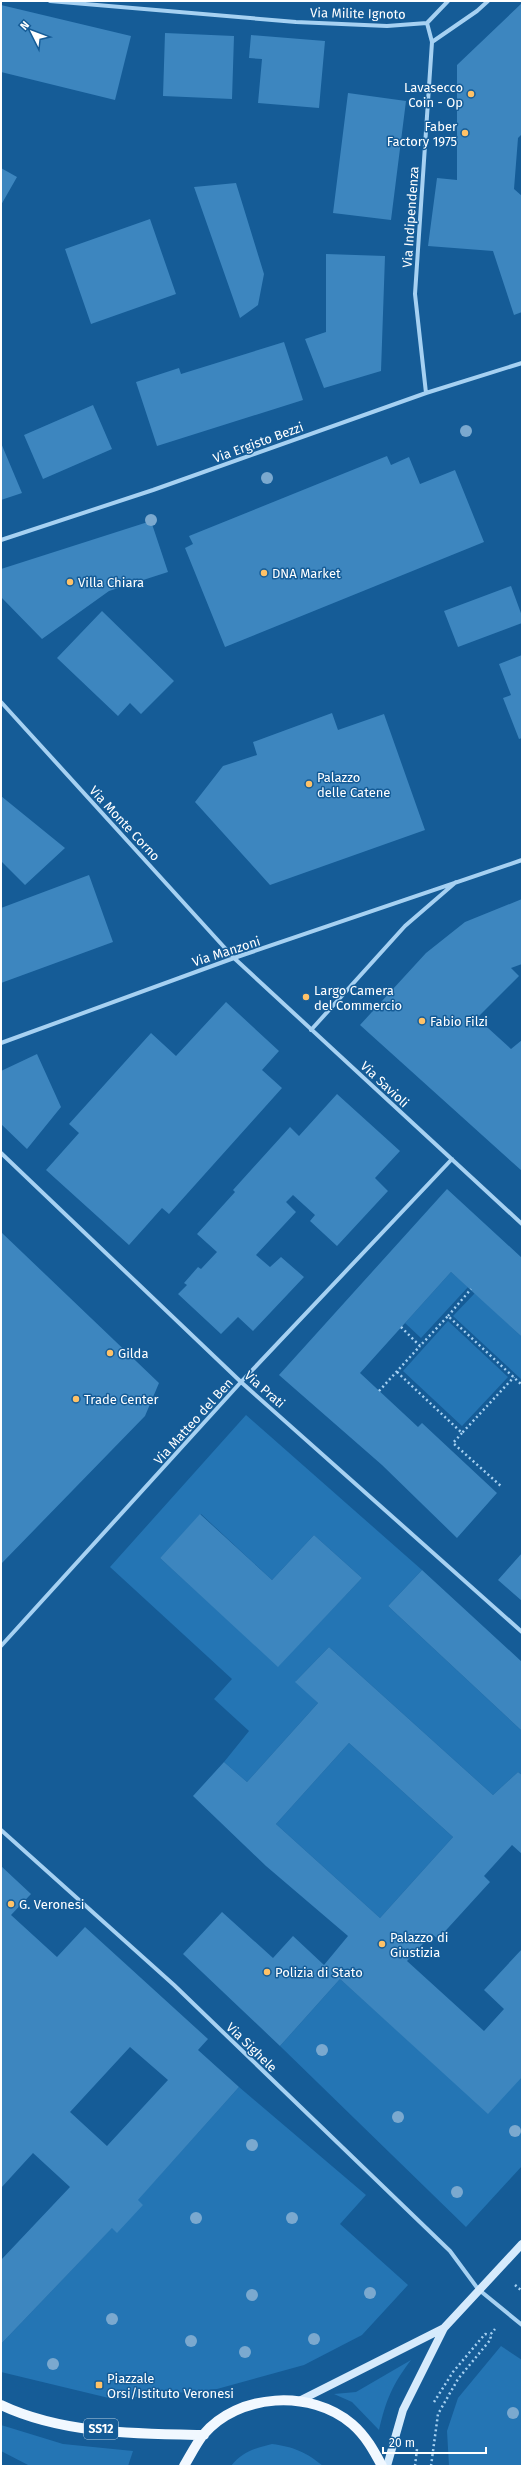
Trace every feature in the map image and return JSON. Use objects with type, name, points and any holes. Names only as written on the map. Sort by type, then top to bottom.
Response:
[{"type":"main road","points":[[387,2466],[403,2410],[444,2328],[478,2289],[522,2244]]},
{"type":"main road","points":[[299,2401],[444,2328]]},
{"type":"main road","points":[[184,2466],[204,2435],[224,2418],[247,2406],[273,2400],[299,2401],[327,2409],[352,2424],[372,2446],[382,2466]]},
{"type":"main road","name":"SS12","points":[[1,2405],[46,2420],[80,2427],[141,2434],[204,2435]]},
{"type":"street","name":"Via Milite Ignoto","points":[[50,1],[296,22],[387,26],[427,23]]},
{"type":"street","points":[[427,23],[448,1]]},
{"type":"street","points":[[432,42],[478,12],[488,1]]},
{"type":"street","name":"Via Indipendenza","points":[[426,393],[415,294],[432,42],[427,23]]},
{"type":"street","name":"Via Ergisto Bezzi","points":[[1,540],[153,490],[426,393],[522,363]]},
{"type":"street","name":"Via Monte Corno","points":[[1,702],[234,958]]},
{"type":"street","name":"Via Manzoni","points":[[1,1043],[234,958],[283,943],[458,880],[522,860]]},
{"type":"street","name":"Via Manzoni","points":[[311,1030],[405,926],[458,880]]},
{"type":"street","name":"Via Savioli","points":[[234,958],[522,1224]]},
{"type":"street","name":"Via Prati","points":[[1,1153],[241,1382],[522,1632]]},
{"type":"street","name":"Via Matteo del Ben","points":[[1,1646],[241,1382],[452,1159]]},
{"type":"street","name":"Via Sighele","points":[[1,1830],[180,1991],[450,2252],[478,2289],[522,2325]]},
{"type":"path","points":[[379,1391],[471,1289]]},
{"type":"path","points":[[448,1316],[522,1385]]},
{"type":"path","points":[[401,1327],[420,1346]]},
{"type":"path","points":[[397,1372],[462,1433]]},
{"type":"path","points":[[502,1487],[453,1443],[514,1377]]},
{"type":"path","points":[[430,2408],[453,2372],[485,2334],[490,2335],[491,2340],[458,2378],[438,2414],[431,2466]]},
{"type":"path","points":[[415,2466],[418,2442]]},
{"type":"shaded area","points":[[451,1272],[468,1287],[421,1338],[405,1323]]},
{"type":"shaded area","points":[[475,1293],[522,1337],[522,1380],[453,1316]]},
{"type":"shaded area","points":[[448,1321],[508,1377],[462,1426],[403,1371]]},
{"type":"shaded area","points":[[246,1415],[422,1570],[388,1606],[522,1731],[522,1775],[518,1772],[493,1795],[329,1647],[296,1681],[318,1703],[247,1782],[224,1762],[249,1731],[214,1699],[232,1679],[110,1567]],"holes":[[[201,1514],[272,1580],[314,1535],[362,1578],[278,1666],[160,1558]]]},
{"type":"shaded area","points":[[349,1743],[453,1837],[380,1918],[276,1824]]},
{"type":"shaded area","points":[[340,1979],[442,2071],[522,2077],[522,2166],[466,2227],[280,2046]]},
{"type":"shaded area","points":[[239,2087],[366,2195],[340,2224],[408,2285],[362,2335],[304,2365],[217,2389],[113,2399],[1,2372],[1,2344],[125,2214]]},
{"type":"shaded area","points":[[501,2346],[522,2360],[522,2466],[449,2466],[447,2431],[458,2398]]},
{"type":"shaded area","points":[[411,2360],[390,2393],[379,2430],[352,2402],[334,2394],[356,2392]]},
{"type":"shaded area","points":[[1,2425],[63,2444],[133,2451],[128,2466],[30,2466],[1,2451]]},
{"type":"shaded area","points":[[272,2444],[299,2451],[311,2457],[323,2466],[231,2466],[245,2454],[255,2449]]},
{"type":"building","points":[[522,3],[522,134],[518,138],[514,189],[522,196],[522,312],[514,315],[493,251],[428,246],[437,178],[457,180],[457,65]]},
{"type":"building","points":[[1,5],[131,36],[115,100],[1,72]]},
{"type":"building","points":[[165,33],[234,36],[232,99],[163,96]]},
{"type":"building","points":[[251,35],[325,41],[319,108],[258,103],[262,59],[249,58]]},
{"type":"building","points":[[348,93],[406,101],[391,220],[333,213]]},
{"type":"building","points":[[1,168],[17,177],[1,205]]},
{"type":"building","points":[[236,183],[264,274],[258,305],[240,318],[194,187]]},
{"type":"building","points":[[150,219],[176,294],[91,324],[65,249]]},
{"type":"building","points":[[326,254],[385,256],[381,371],[324,388],[305,339],[326,332]]},
{"type":"building","points":[[284,342],[303,400],[157,446],[136,382],[179,368],[181,374]]},
{"type":"building","points":[[93,405],[112,449],[43,479],[24,435]]},
{"type":"building","points":[[1,443],[22,493],[1,500]]},
{"type":"building","points":[[387,456],[391,465],[409,457],[420,484],[455,470],[484,542],[225,647],[185,548],[193,544],[189,536]]},
{"type":"building","name":"Villa Chiara","points":[[151,521],[168,572],[109,591],[42,639],[1,597],[1,569]]},
{"type":"building","points":[[511,586],[522,616],[522,623],[458,647],[444,611]]},
{"type":"building","points":[[102,611],[174,681],[141,714],[130,703],[118,716],[57,658]]},
{"type":"building","points":[[522,655],[522,738],[519,739],[503,698],[511,695],[499,664]]},
{"type":"building","name":"Palazzo delle Catene","points":[[332,713],[338,730],[384,714],[425,830],[270,885],[195,802],[223,766],[257,755],[253,742]]},
{"type":"building","points":[[1,796],[65,848],[25,885],[1,861]]},
{"type":"building","points":[[89,875],[113,942],[1,983],[1,908]]},
{"type":"building","name":"Fabio Filzi","points":[[522,899],[522,964],[511,968],[519,976],[477,1018],[511,1049],[522,1040],[522,1171],[360,1025],[426,953],[465,922]]},
{"type":"building","points":[[226,1002],[279,1051],[262,1070],[282,1088],[169,1214],[162,1208],[129,1245],[46,1170],[79,1133],[69,1124],[151,1033],[176,1056]]},
{"type":"building","points":[[37,1054],[61,1107],[27,1149],[1,1124],[1,1071]]},
{"type":"building","points":[[337,1094],[400,1151],[375,1178],[388,1191],[337,1246],[310,1221],[315,1215],[293,1195],[286,1202],[296,1212],[256,1255],[270,1267],[281,1257],[304,1277],[253,1331],[238,1317],[221,1334],[178,1294],[187,1285],[184,1283],[198,1267],[201,1269],[217,1252],[197,1234],[235,1192],[233,1190],[290,1127],[299,1136]]},
{"type":"building","points":[[447,1189],[522,1258],[522,1337],[451,1272],[360,1373],[418,1427],[422,1423],[497,1493],[457,1538],[382,1465],[279,1375]]},
{"type":"building","name":"Trade Center","points":[[1,1232],[159,1383],[145,1416],[1,1564]]},
{"type":"building","points":[[200,1514],[272,1580],[314,1535],[362,1578],[278,1667],[160,1558]]},
{"type":"building","points":[[522,1553],[522,1601],[498,1580]]},
{"type":"building","points":[[422,1570],[522,1662],[522,1731],[388,1606]]},
{"type":"building","points":[[329,1647],[493,1795],[518,1772],[522,1775],[522,1854],[512,1845],[484,1876],[490,1882],[438,1939],[432,1934],[407,1961],[484,2031],[504,2009],[484,1990],[522,1949],[522,2077],[488,2114],[340,1979],[280,2046],[183,1954],[222,1912],[273,1958],[293,1936],[324,1965],[348,1936],[266,1866],[193,1796],[224,1762],[247,1782],[318,1703],[295,1682]],"holes":[[[349,1743],[453,1837],[380,1918],[276,1824]]]},
{"type":"building","points":[[1,1866],[31,1894],[11,1915],[57,1957],[85,1927],[208,2039],[198,2050],[239,2087],[138,2200],[143,2205],[117,2233],[112,2228],[1,2344],[1,2260],[70,2187],[33,2153],[1,2188]],"holes":[[[130,2047],[168,2080],[107,2146],[70,2112]]]},
{"type":"place","name":"Lavasecco Coin - Op","points":[[471,94]]},
{"type":"place","name":"Faber Factory 1975","points":[[465,133]]},
{"type":"place","name":"DNA Market","points":[[264,573]]},
{"type":"place","name":"Villa Chiara","points":[[70,582]]},
{"type":"place","name":"Palazzo delle Catene","points":[[309,784]]},
{"type":"place","name":"Largo Camera del Commercio","points":[[306,997]]},
{"type":"place","name":"Fabio Filzi","points":[[422,1021]]},
{"type":"place","name":"Gilda","points":[[110,1353]]},
{"type":"place","name":"Trade Center","points":[[76,1399]]},
{"type":"place","name":"G. Veronesi","points":[[11,1904]]},
{"type":"place","name":"Palazzo di Giustizia","points":[[382,1944]]},
{"type":"place","name":"Polizia di Stato","points":[[267,1972]]},
{"type":"place","name":"Piazzale Orsi/Istituto Veronesi","points":[[99,2385]]}]
